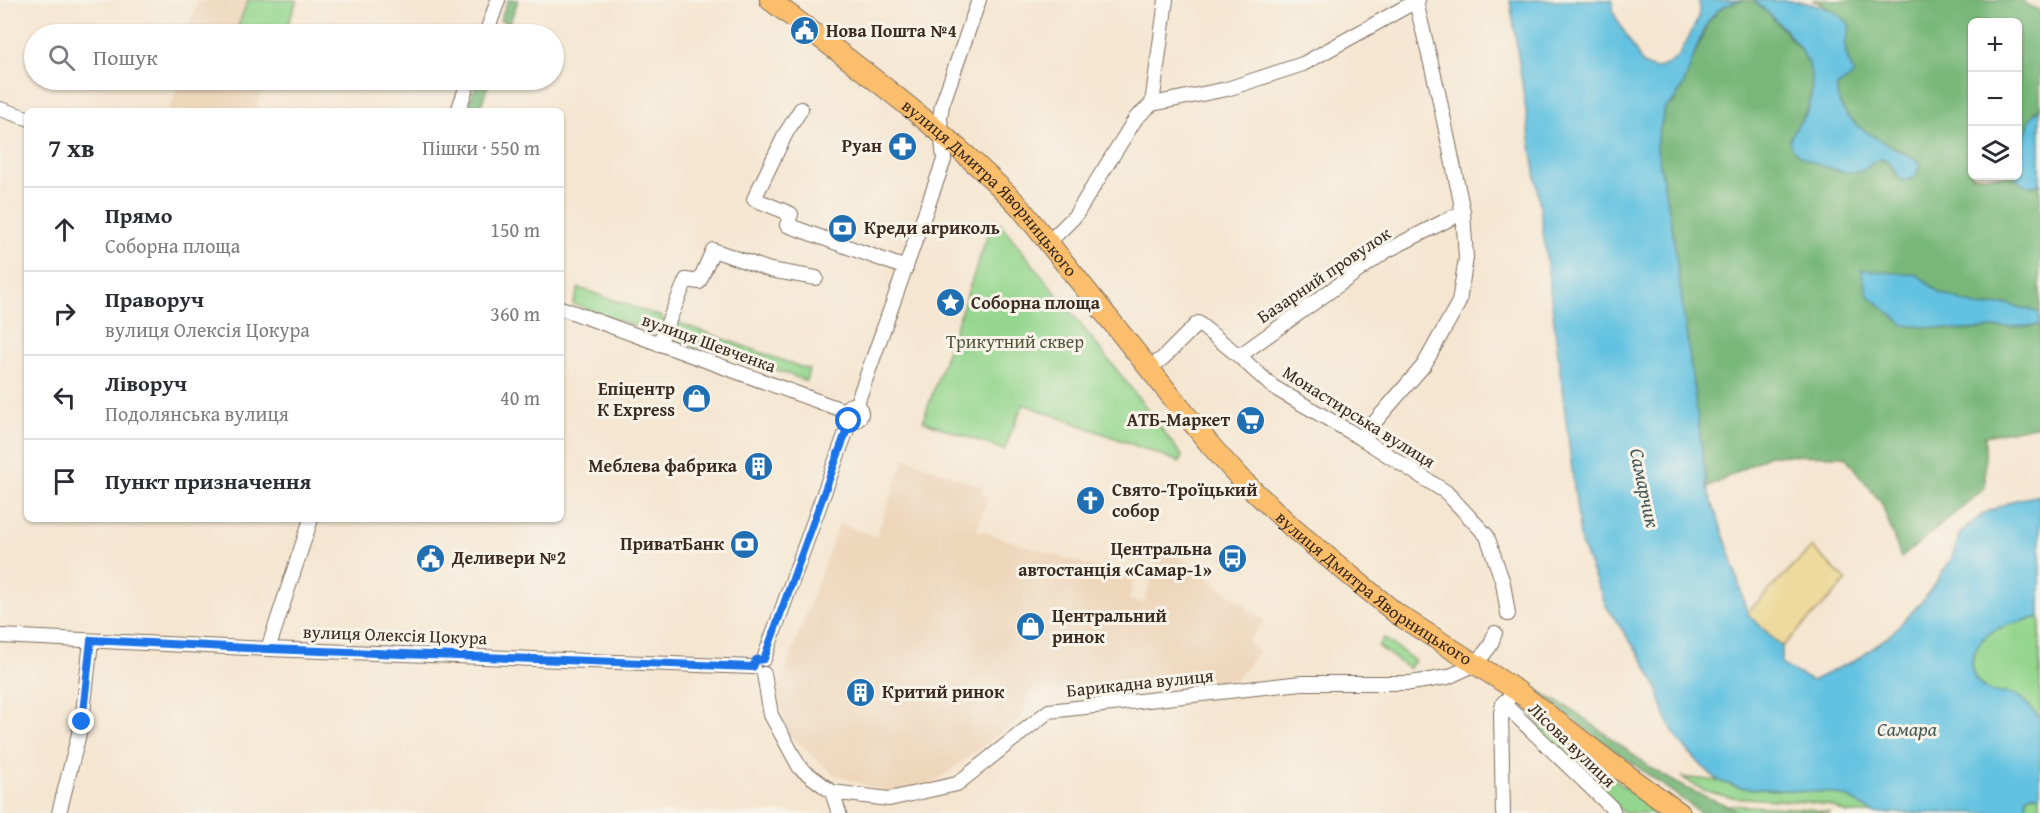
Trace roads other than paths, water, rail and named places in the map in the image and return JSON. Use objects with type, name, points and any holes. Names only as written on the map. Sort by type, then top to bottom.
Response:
[{"type":"highway","name":"вулиця Дмитра Яворницького","points":[[770,0],[941,133],[990,176],[1019,206],[1211,446],[1239,477],[1295,530],[1397,614],[1476,664],[1510,697],[1608,761],[1680,813]]},
{"type":"street","points":[[490,24],[498,0]]},
{"type":"street","points":[[838,813],[832,792],[800,768],[771,715],[756,660],[764,659],[850,413],[906,268],[944,160],[940,118],[942,105],[979,0]]},
{"type":"street","points":[[1152,104],[1166,0]]},
{"type":"street","points":[[1048,242],[1075,216],[1136,118],[1152,104],[1227,89],[1303,64],[1417,1],[1463,212],[1466,258],[1459,302],[1424,365],[1361,438]]},
{"type":"street","points":[[459,108],[466,90]]},
{"type":"street","points":[[0,109],[24,117]]},
{"type":"street","points":[[801,109],[786,133],[754,199],[791,214],[787,225],[906,268]]},
{"type":"street","name":"Базарний провулок","points":[[1239,356],[1386,251],[1463,212]]},
{"type":"street","points":[[659,344],[686,280],[699,282],[713,250],[770,270],[816,278]]},
{"type":"street","name":"вулиця Шевченка","points":[[564,309],[850,413]]},
{"type":"street","name":"Монастирська вулиця","points":[[1148,369],[1163,358],[1198,323],[1273,387],[1361,438],[1446,492],[1487,536],[1503,583],[1508,614]]},
{"type":"street","points":[[268,649],[310,522]]},
{"type":"street","points":[[1476,664],[1490,646],[1495,633]]},
{"type":"street","name":"вулиця Олексія Цокура","points":[[0,636],[758,671]]},
{"type":"street","points":[[59,813],[82,722],[91,640]]},
{"type":"street","name":"Барикадна вулиця","points":[[832,792],[889,799],[957,784],[1049,711],[1302,683],[1411,683],[1448,677],[1476,664]]},
{"type":"street","name":"Лісова вулиця","points":[[1503,813],[1501,713],[1510,697],[1614,813]]},
{"type":"water","name":"Самара","points":[[1510,0],[1612,0],[1614,14],[1643,64],[1655,69],[1669,64],[1679,56],[1699,17],[1699,0],[1743,0],[1725,6],[1714,14],[1706,26],[1683,86],[1675,99],[1665,108],[1656,145],[1672,226],[1707,488],[1730,553],[1747,613],[1782,647],[1782,665],[1812,681],[1861,657],[1892,633],[1924,599],[1951,560],[1960,533],[1983,514],[2012,501],[2040,495],[2040,617],[2007,625],[1988,634],[1975,651],[1972,662],[1975,678],[1985,689],[2017,696],[2040,718],[2040,796],[2032,794],[2026,797],[2026,813],[1874,813],[1847,797],[1827,792],[1740,788],[1719,781],[1678,740],[1665,716],[1657,688],[1645,663],[1606,606],[1581,544],[1541,214]]},
{"type":"water","points":[[1753,0],[1807,3],[1820,6],[1842,17],[1850,26],[1846,50],[1854,73],[1837,87],[1838,100],[1855,123],[1868,133],[1921,163],[1916,176],[1903,181],[1888,162],[1882,159],[1876,160],[1862,171],[1837,170],[1807,159],[1794,150],[1790,140],[1792,134],[1807,112],[1810,102],[1812,84],[1810,70],[1795,42],[1778,22]]},
{"type":"water","points":[[2040,108],[2040,184],[2033,186],[2018,180],[2022,180],[2022,150],[2030,119]]},
{"type":"water","points":[[1861,270],[1918,275],[1940,293],[1979,307],[2008,304],[2040,313],[2040,325],[1964,330],[1904,325],[1868,295]]},
{"type":"place","name":"Нова Пошта №4","points":[[805,31]]},
{"type":"place","name":"Руан","points":[[903,146]]},
{"type":"place","name":"Креди агриколь","points":[[843,228]]},
{"type":"place","name":"Соборна площа","points":[[950,303]]},
{"type":"place","name":"Епіцентр К Express","points":[[696,399]]},
{"type":"place","name":"АТБ-Маркет","points":[[1251,420]]},
{"type":"place","name":"Меблева фабрика","points":[[758,466]]},
{"type":"place","name":"Свято-Троїцький собор","points":[[1091,500]]},
{"type":"place","name":"ПриватБанк","points":[[745,544]]},
{"type":"place","name":"Деливери №2","points":[[431,558]]},
{"type":"place","name":"Центральна автостанція «Самар-1»","points":[[1233,559]]},
{"type":"place","name":"Центральний ринок","points":[[1031,626]]},
{"type":"place","name":"Критий ринок","points":[[861,692]]},
{"type":"park label","name":"Трикутний сквер","points":[[1015,342]]},
{"type":"water label","name":"Самарчик","points":[[1645,488]]}]
